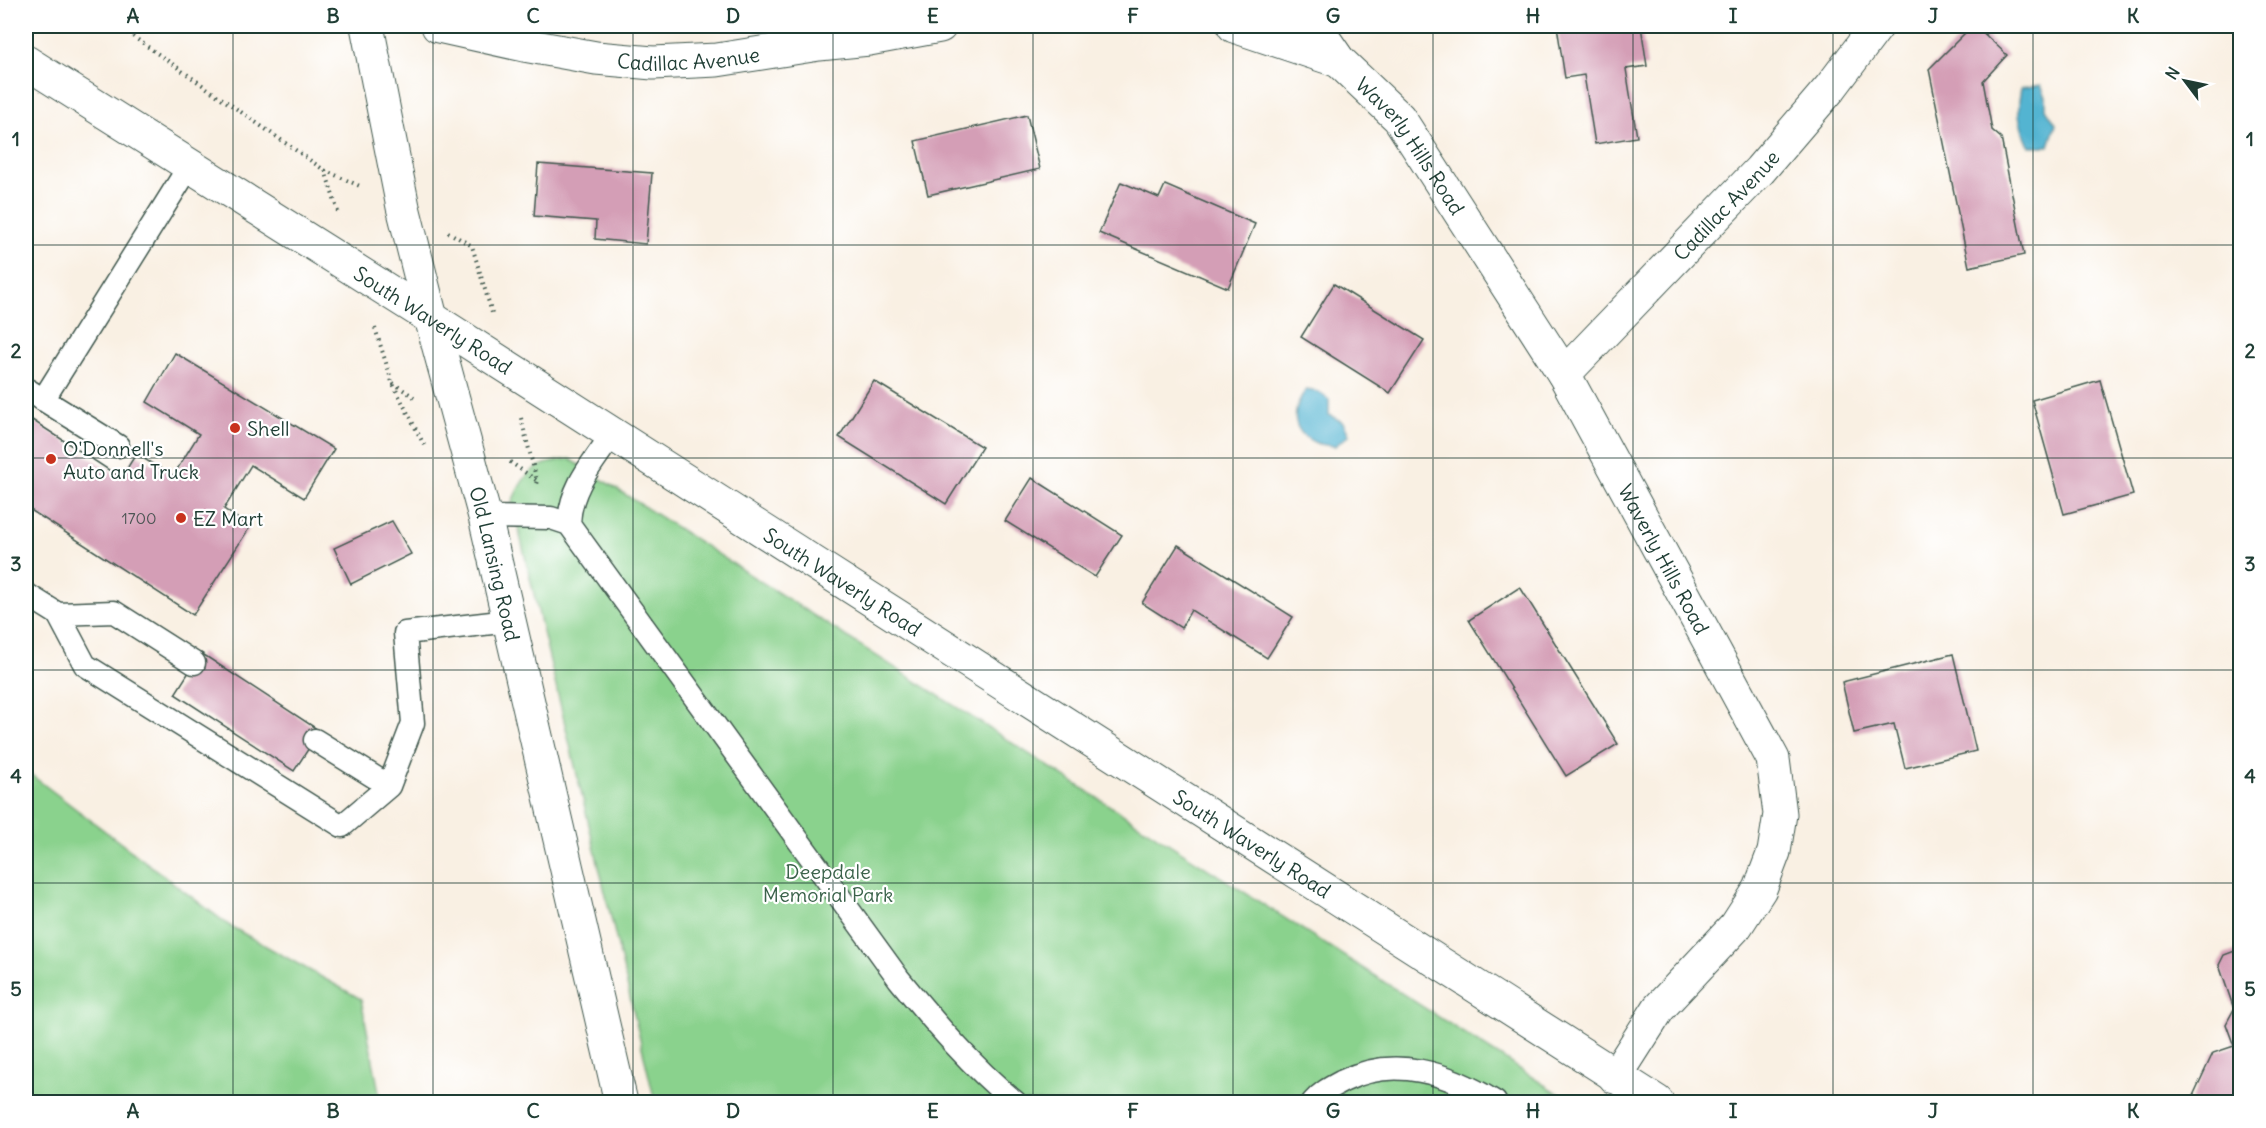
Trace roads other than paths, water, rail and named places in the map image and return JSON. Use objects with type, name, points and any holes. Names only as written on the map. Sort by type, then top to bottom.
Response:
[{"type":"street","name":"Old Lansing Road","points":[[367,26],[404,207],[484,517],[621,1102]]},
{"type":"street","name":"Cadillac Avenue","points":[[438,26],[596,58],[653,63],[717,60],[819,44],[870,39],[940,26]]},
{"type":"street","name":"Waverly Hills Road","points":[[1234,26],[1339,61]]},
{"type":"street","name":"Waverly Hills Road","points":[[1315,26],[1339,61],[1400,118],[1564,374],[1773,759],[1780,814],[1774,852],[1760,889],[1736,926],[1659,1008],[1616,1077]]},
{"type":"street","name":"Cadillac Avenue","points":[[1564,374],[1760,170],[1832,87],[1877,26]]},
{"type":"street","name":"South Waverly Road","points":[[26,62],[431,318],[1657,1102]]},
{"type":"lane","points":[[118,446],[34,394],[190,165]]},
{"type":"lane","points":[[569,524],[569,507],[577,486],[612,435]]},
{"type":"lane","points":[[484,517],[551,518],[569,524],[899,979],[946,1036],[992,1084],[1014,1102]]},
{"type":"lane","points":[[26,594],[58,614],[84,665],[342,826],[389,786],[413,723],[405,633],[509,621]]},
{"type":"lane","points":[[58,614],[114,612],[194,663]]},
{"type":"lane","points":[[315,740],[389,786]]},
{"type":"lane","points":[[1313,1102],[1323,1091],[1361,1072],[1401,1067],[1442,1076],[1475,1089],[1495,1102]]},
{"type":"water","points":[[2041,85],[2046,97],[2046,109],[2056,124],[2049,146],[2029,146],[2019,118],[2021,88]]},
{"type":"water","points":[[1306,390],[1319,392],[1329,400],[1329,415],[1343,422],[1349,435],[1335,446],[1316,443],[1301,433],[1297,426],[1296,412]]},
{"type":"place","name":"Shell","points":[[235,428]]},
{"type":"place","name":"O'Donnell's Auto and Truck","points":[[51,459]]},
{"type":"place","name":"EZ Mart","points":[[181,518]]},
{"type":"park label","name":"Deepdale Memorial Park","points":[[828,882]]}]
